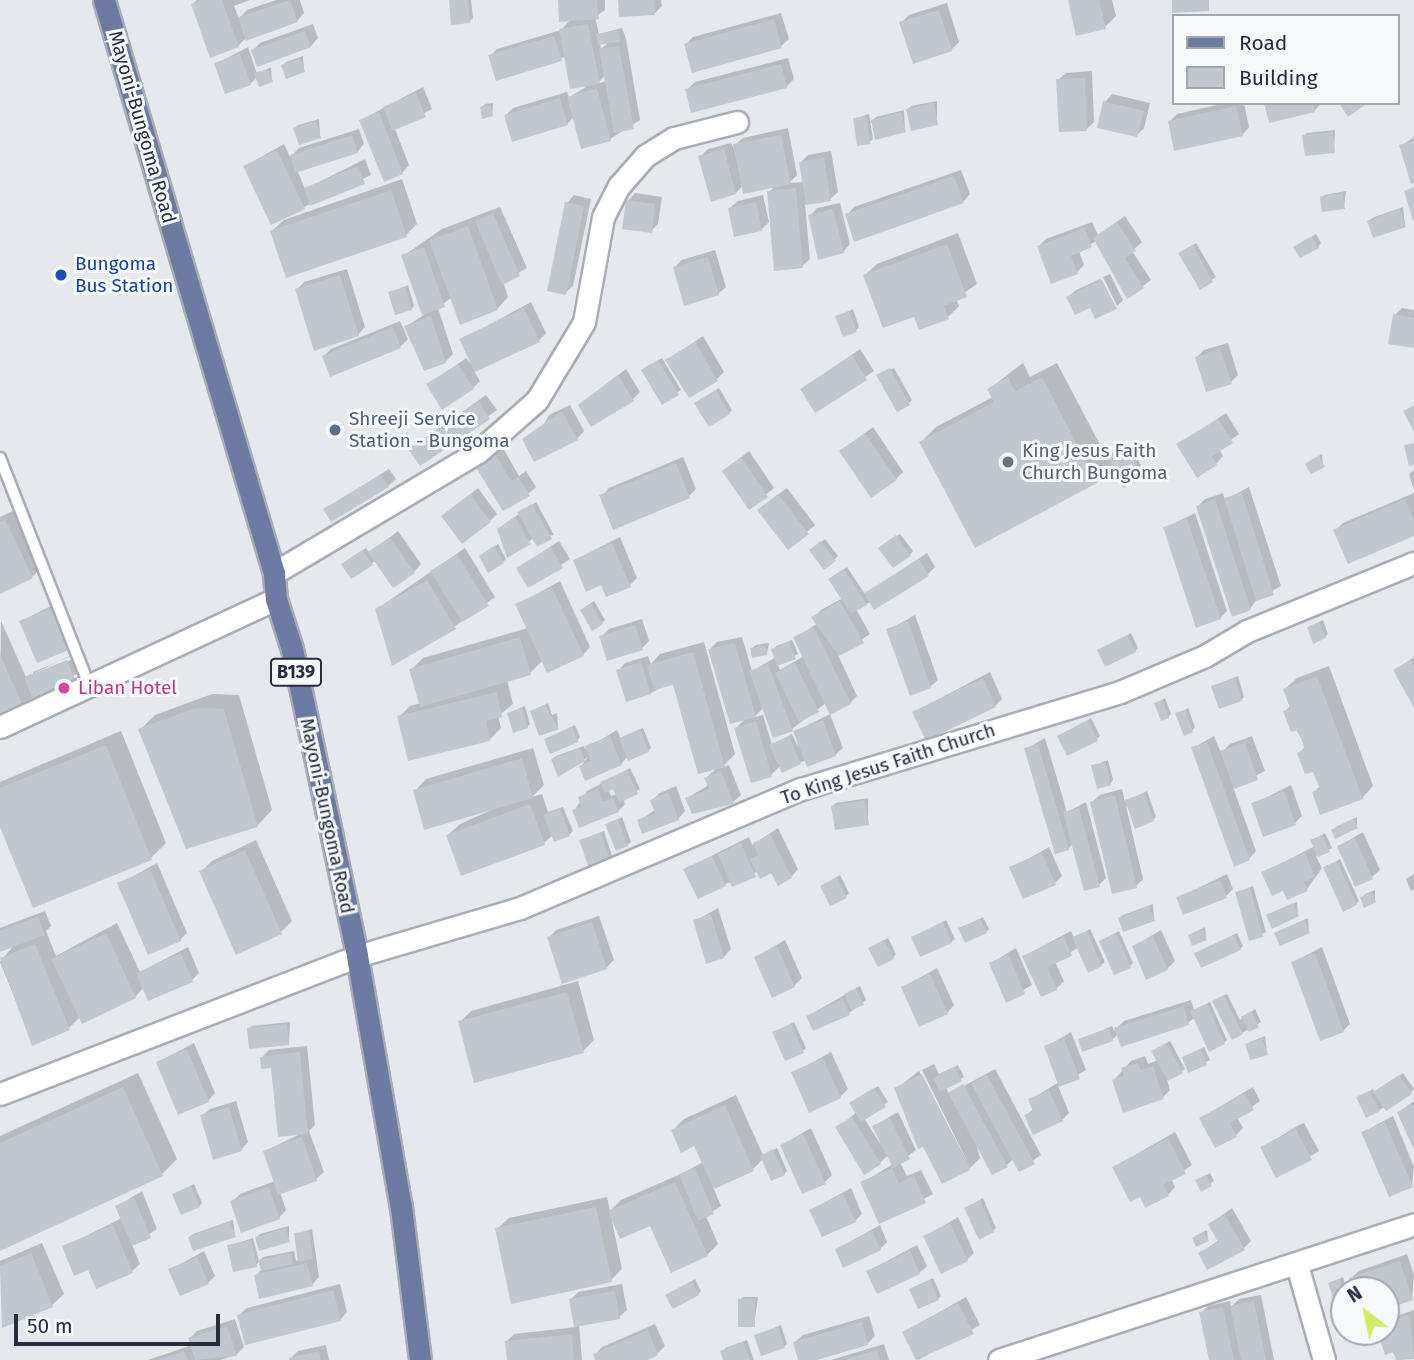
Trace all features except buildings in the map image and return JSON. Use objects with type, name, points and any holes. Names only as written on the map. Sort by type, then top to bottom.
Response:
[{"type":"main road","name":"Mayoni-Bungoma Road","points":[[104,0],[274,573],[276,599],[292,649],[357,956],[401,1207],[421,1360]]},
{"type":"street","points":[[274,573],[478,452],[537,400],[584,322],[603,217],[619,186],[645,156],[674,138],[737,122]]},
{"type":"street","name":"To King Jesus Faith Church","points":[[0,1094],[357,956],[520,908],[801,789],[1133,687],[1205,656],[1247,631],[1414,563]]},
{"type":"street","points":[[0,727],[90,688],[276,599]]},
{"type":"street","points":[[999,1360],[1297,1265],[1414,1224]]},
{"type":"street","points":[[1297,1265],[1324,1360]]},
{"type":"lane","points":[[0,458],[90,688]]},
{"type":"place","name":"Bungoma Bus Station","points":[[61,275]]},
{"type":"place","name":"Shreeji Service Station - Bungoma","points":[[335,430]]},
{"type":"place","name":"King Jesus Faith Church Bungoma","points":[[1008,462]]},
{"type":"place","name":"Liban Hotel","points":[[64,688]]}]
